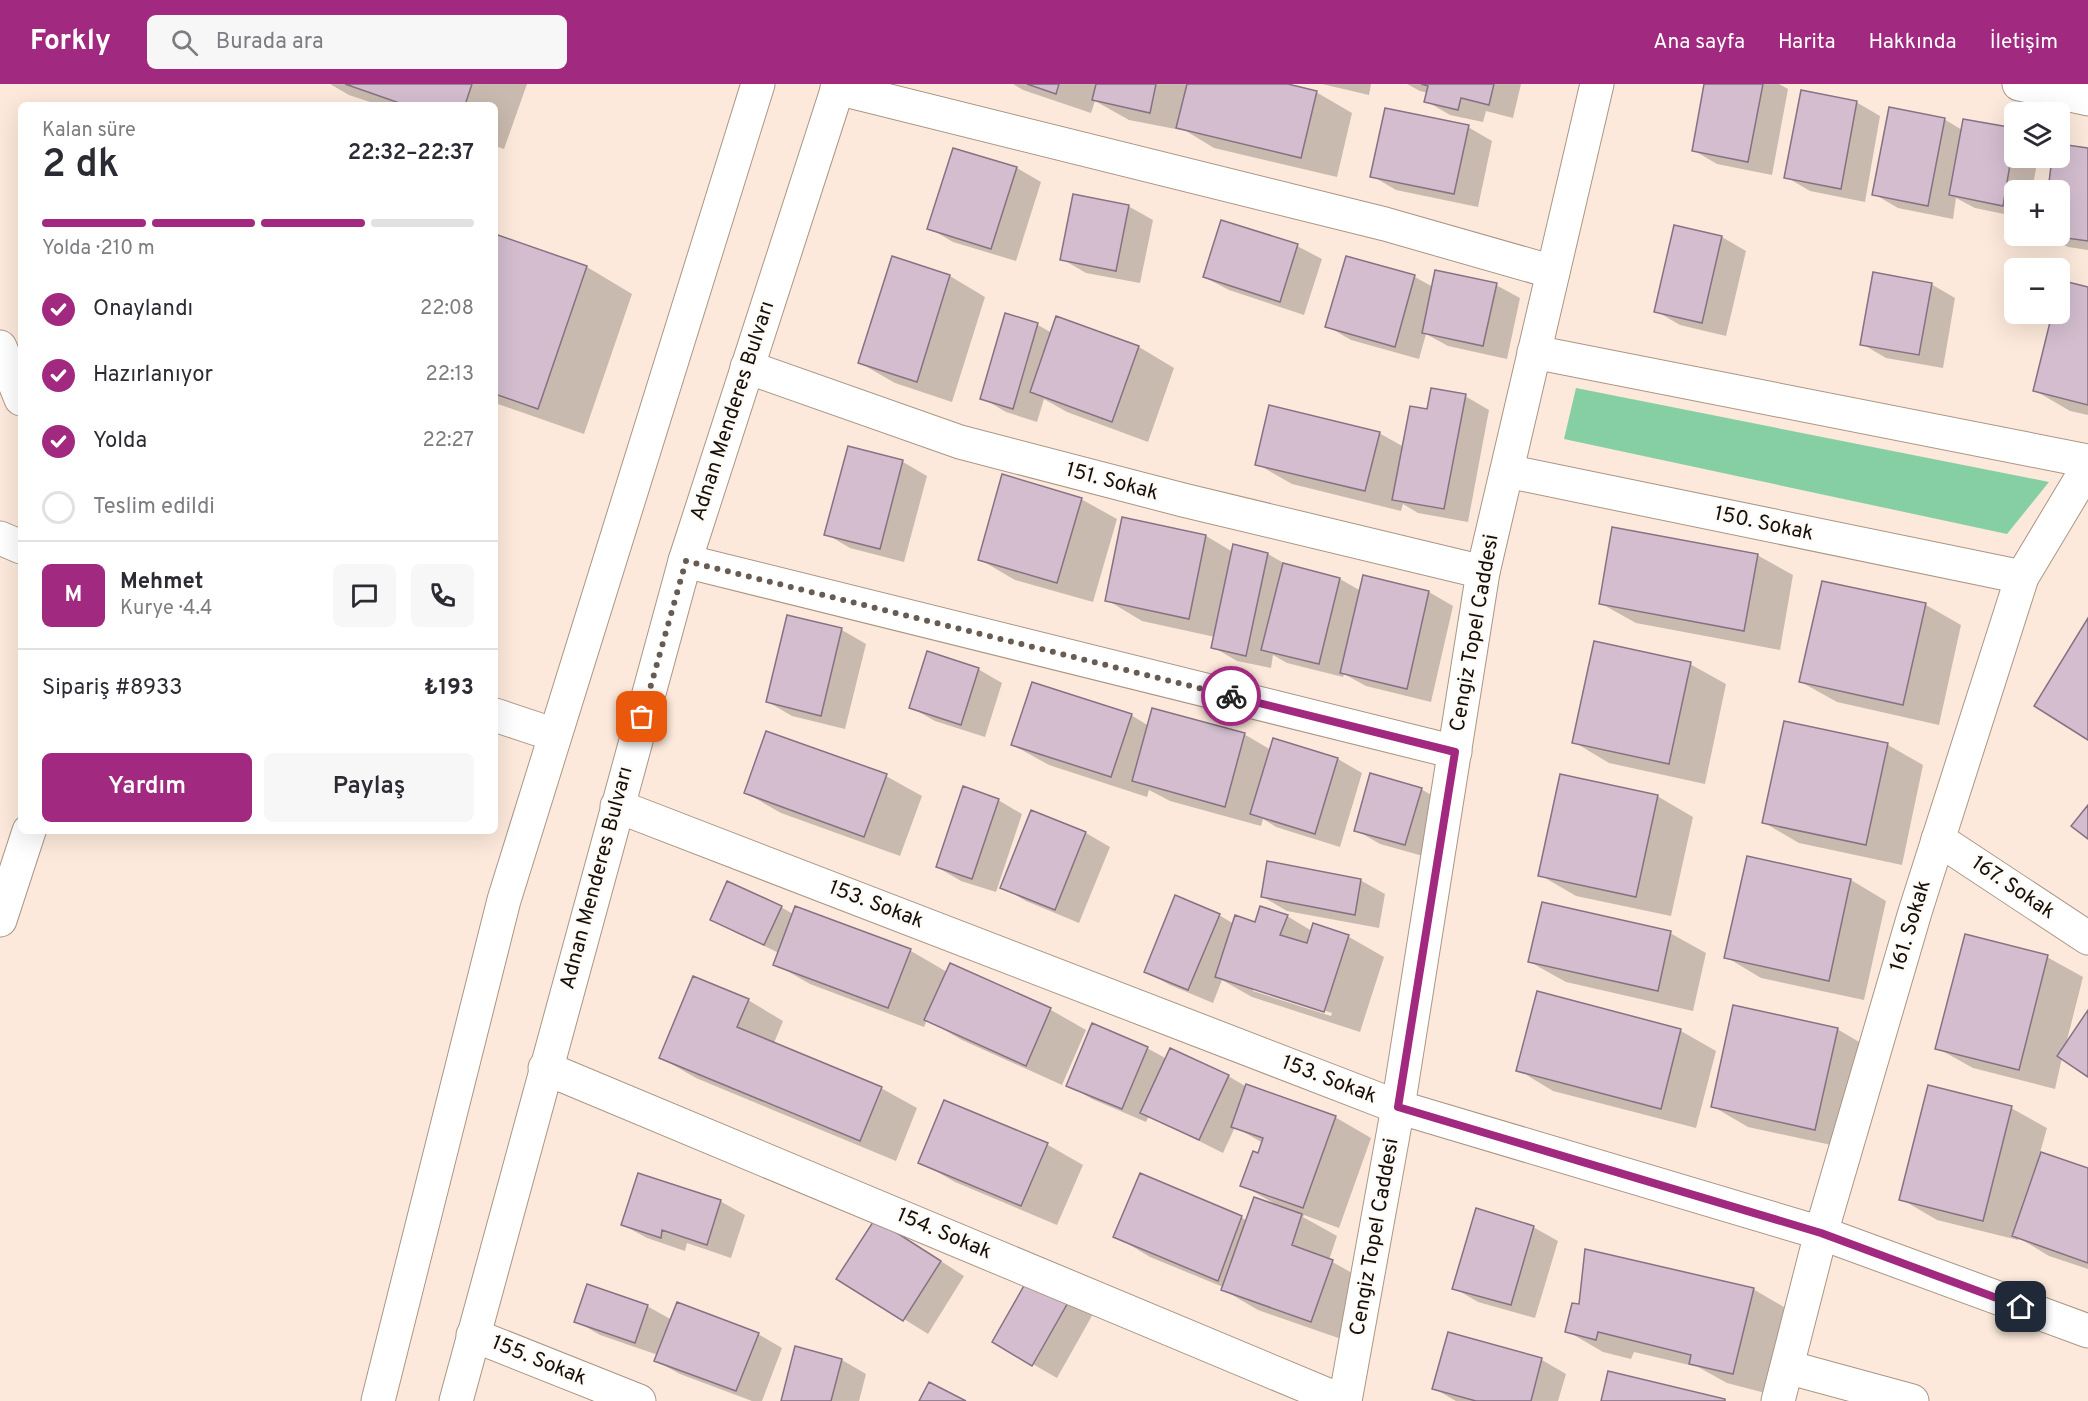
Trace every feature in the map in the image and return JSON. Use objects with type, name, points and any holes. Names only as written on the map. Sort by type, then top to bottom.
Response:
[{"type":"street","points":[[378,1401],[504,900],[758,84]]},
{"type":"street","name":"Cengiz Topel Caddesi","points":[[1343,1401],[1398,1107],[1483,572],[1597,84]]},
{"type":"street","points":[[2019,84],[2088,99]]},
{"type":"street","points":[[838,86],[1385,224],[1553,272]]},
{"type":"street","name":"Adnan Menderes Bulvarı","points":[[456,1401],[545,1068],[686,561],[838,86]]},
{"type":"street","points":[[0,347],[18,392]]},
{"type":"street","points":[[1534,352],[2088,461]]},
{"type":"street","name":"151. Sokak","points":[[747,367],[960,442],[1183,500],[1483,572]]},
{"type":"street","name":"161. Sokak","points":[[1778,1401],[1821,1233],[1911,923],[2022,577],[2088,467]]},
{"type":"street","name":"150. Sokak","points":[[1507,471],[2022,577]]},
{"type":"street","points":[[0,538],[18,546]]},
{"type":"street","points":[[686,561],[1455,752]]},
{"type":"street","points":[[498,716],[555,735]]},
{"type":"street","name":"153. Sokak","points":[[617,806],[1398,1107],[1821,1233],[2088,1331]]},
{"type":"street","points":[[0,920],[28,834]]},
{"type":"street","name":"167. Sokak","points":[[1938,838],[2088,938]]},
{"type":"street","name":"154. Sokak","points":[[545,1068],[1343,1401]]},
{"type":"street","name":"155. Sokak","points":[[473,1335],[639,1401]]},
{"type":"street","points":[[1787,1367],[1912,1401]]},
{"type":"green space","points":[[1576,388],[2049,482],[2007,534],[1564,439]]},
{"type":"building","points":[[345,84],[472,84],[466,102],[396,102]]},
{"type":"building","points":[[1027,84],[1059,84],[1056,94]]},
{"type":"building","points":[[1096,84],[1156,84],[1150,113],[1092,100]]},
{"type":"building","points":[[1187,84],[1288,84],[1317,91],[1301,158],[1176,128]]},
{"type":"building","points":[[1421,84],[1494,84],[1489,105],[1461,98],[1458,110],[1424,102],[1428,86]]},
{"type":"building","points":[[1704,84],[1763,84],[1748,162],[1692,151]]},
{"type":"building","points":[[1801,90],[1857,101],[1841,189],[1784,178]]},
{"type":"building","points":[[1889,107],[1945,118],[1928,206],[1872,195]]},
{"type":"building","points":[[1385,108],[1469,125],[1454,194],[1370,177]]},
{"type":"building","points":[[1963,119],[2004,126],[2004,168],[2009,168],[2007,180],[2004,180],[2003,206],[1949,195]]},
{"type":"building","points":[[2070,145],[2088,148],[2088,241],[2070,238],[2070,180],[2049,180],[2051,168],[2070,168]]},
{"type":"building","points":[[953,148],[1017,167],[991,249],[927,229]]},
{"type":"building","points":[[1073,194],[1129,205],[1116,271],[1060,260]]},
{"type":"building","points":[[1221,220],[1298,244],[1280,302],[1203,277]]},
{"type":"building","points":[[1674,225],[1722,236],[1702,323],[1654,312]]},
{"type":"building","points":[[498,235],[587,266],[538,409],[498,395]]},
{"type":"building","points":[[892,256],[950,275],[917,382],[858,363]]},
{"type":"building","points":[[1346,256],[1415,275],[1395,347],[1325,327]]},
{"type":"building","points":[[1435,270],[1497,283],[1483,346],[1422,333]]},
{"type":"building","points":[[1873,272],[1932,283],[1919,355],[1860,345]]},
{"type":"building","points":[[2070,282],[2088,287],[2088,405],[2033,391],[2050,324],[2070,324]]},
{"type":"building","points":[[1005,313],[1038,323],[1013,409],[980,399]]},
{"type":"building","points":[[1056,316],[1139,346],[1112,422],[1030,392]]},
{"type":"building","points":[[1431,388],[1466,394],[1444,509],[1392,500],[1410,406],[1427,409]]},
{"type":"building","points":[[1269,405],[1380,432],[1365,491],[1255,465]]},
{"type":"building","points":[[848,446],[903,460],[880,549],[824,535]]},
{"type":"building","points":[[1002,474],[1082,498],[1057,583],[978,560]]},
{"type":"building","points":[[1122,517],[1206,535],[1189,619],[1105,601]]},
{"type":"building","points":[[1612,527],[1758,554],[1744,631],[1599,604]]},
{"type":"building","points":[[1233,544],[1268,553],[1246,656],[1211,648]]},
{"type":"building","points":[[1283,563],[1340,578],[1319,664],[1261,650]]},
{"type":"building","points":[[1363,575],[1429,591],[1407,689],[1340,673]]},
{"type":"building","points":[[1822,581],[1926,603],[1903,705],[1799,682]]},
{"type":"building","points":[[787,615],[842,628],[821,716],[766,702]]},
{"type":"building","points":[[2088,618],[2088,740],[2034,706]]},
{"type":"building","points":[[1594,641],[1691,662],[1669,764],[1572,743]]},
{"type":"building","points":[[927,651],[979,668],[961,725],[909,708]]},
{"type":"building","points":[[1032,682],[1132,714],[1111,777],[1011,745]]},
{"type":"building","points":[[1152,708],[1245,733],[1225,807],[1132,781]]},
{"type":"building","points":[[1784,721],[1888,743],[1866,845],[1762,823]]},
{"type":"building","points":[[766,731],[887,774],[864,837],[744,793]]},
{"type":"building","points":[[1273,738],[1338,758],[1315,834],[1250,814]]},
{"type":"building","points":[[1370,773],[1422,788],[1405,845],[1354,831]]},
{"type":"building","points":[[1560,774],[1658,795],[1636,897],[1538,876]]},
{"type":"building","points":[[963,786],[999,799],[972,879],[936,867]]},
{"type":"building","points":[[2088,805],[2088,839],[2071,826]]},
{"type":"building","points":[[1031,810],[1086,832],[1055,910],[1000,888]]},
{"type":"building","points":[[1747,856],[1851,879],[1829,981],[1724,958]]},
{"type":"building","points":[[1267,861],[1361,879],[1355,915],[1261,897]]},
{"type":"building","points":[[727,881],[782,906],[764,945],[710,920]]},
{"type":"building","points":[[1175,895],[1220,914],[1188,990],[1144,972]]},
{"type":"building","points":[[1542,902],[1671,931],[1658,991],[1528,962]]},
{"type":"building","points":[[795,906],[911,949],[888,1008],[773,965]]},
{"type":"building","points":[[1260,906],[1288,915],[1280,935],[1307,943],[1313,923],[1349,935],[1324,1012],[1215,977],[1235,915],[1255,922]]},
{"type":"building","points":[[1965,934],[2048,955],[2019,1070],[1935,1049]]},
{"type":"building","points":[[950,963],[1051,1008],[1026,1066],[924,1020]]},
{"type":"building","points":[[693,976],[749,999],[737,1027],[882,1087],[860,1141],[659,1058]]},
{"type":"building","points":[[1537,991],[1681,1029],[1661,1109],[1516,1071]]},
{"type":"building","points":[[1733,1005],[1838,1028],[1815,1130],[1711,1107]]},
{"type":"building","points":[[2088,1010],[2088,1077],[2057,1056]]},
{"type":"building","points":[[1092,1023],[1148,1047],[1122,1109],[1066,1086]]},
{"type":"building","points":[[1170,1048],[1229,1075],[1199,1140],[1140,1113]]},
{"type":"building","points":[[1246,1084],[1336,1116],[1303,1208],[1240,1186],[1253,1151],[1258,1153],[1263,1138],[1231,1127]]},
{"type":"building","points":[[1928,1085],[2012,1106],[1983,1221],[1899,1200]]},
{"type":"building","points":[[944,1100],[1048,1143],[1021,1206],[918,1163]]},
{"type":"building","points":[[2041,1152],[2088,1168],[2088,1263],[2012,1236]]},
{"type":"building","points":[[638,1173],[721,1200],[707,1245],[662,1230],[661,1238],[621,1225]]},
{"type":"building","points":[[1140,1173],[1242,1216],[1218,1281],[1113,1237]]},
{"type":"building","points":[[1254,1197],[1302,1214],[1292,1245],[1333,1260],[1311,1322],[1221,1290]]},
{"type":"building","points":[[1476,1208],[1534,1226],[1511,1305],[1452,1289]]},
{"type":"building","points":[[875,1219],[941,1261],[903,1321],[836,1279]]},
{"type":"building","points":[[1585,1249],[1754,1288],[1733,1374],[1689,1364],[1691,1355],[1598,1332],[1596,1340],[1565,1332],[1572,1303],[1579,1304]]},
{"type":"building","points":[[1030,1275],[1070,1299],[1032,1366],[992,1342]]},
{"type":"building","points":[[587,1284],[648,1305],[635,1343],[574,1322]]},
{"type":"building","points":[[677,1302],[759,1333],[736,1391],[654,1361]]},
{"type":"building","points":[[1448,1332],[1542,1358],[1531,1401],[1476,1401],[1432,1389]]},
{"type":"building","points":[[795,1346],[842,1359],[831,1401],[781,1401]]},
{"type":"building","points":[[1608,1371],[1725,1399],[1725,1401],[1601,1401]]},
{"type":"building","points":[[929,1382],[966,1401],[919,1401]]},
{"type":"way so far","points":[[642,717],[686,561],[1231,696]]},
{"type":"route","points":[[1231,696],[1455,752],[1398,1107],[1821,1233],[2021,1307]]}]
